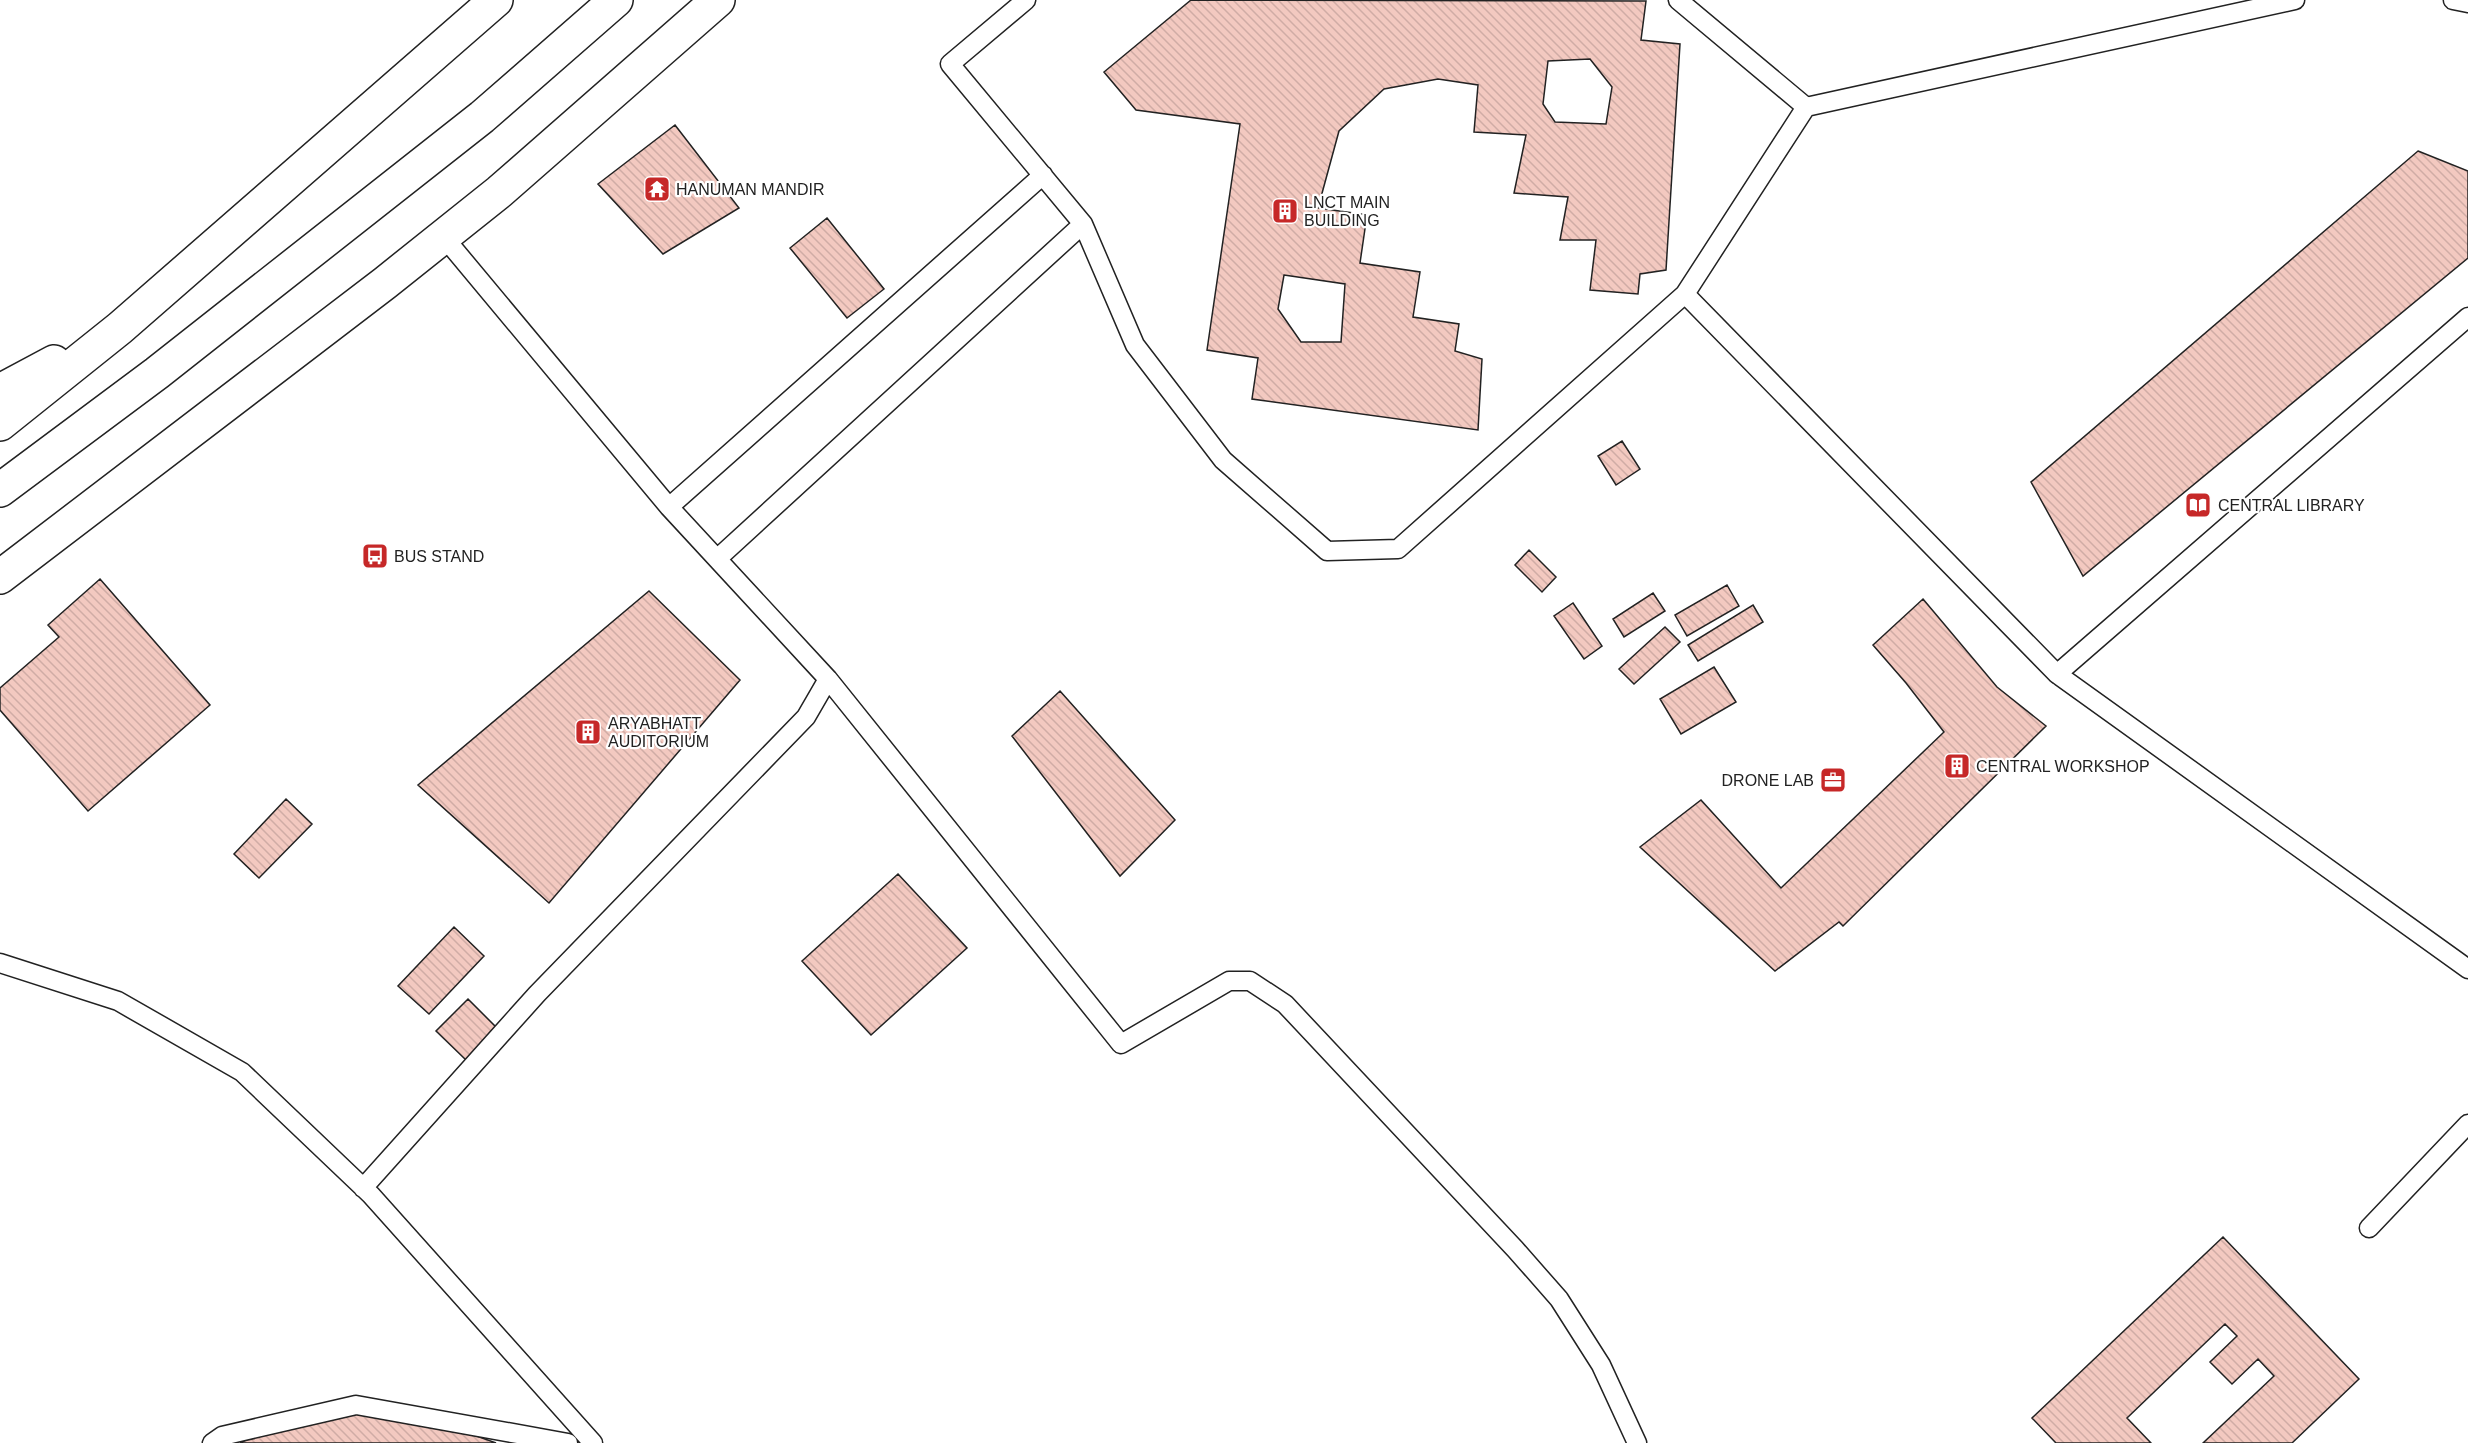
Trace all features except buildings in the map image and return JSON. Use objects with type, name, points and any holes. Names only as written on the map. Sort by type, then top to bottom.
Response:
[{"type":"main road","points":[[0,424],[120,328],[496,0]]},
{"type":"main road","points":[[0,490],[157,373],[482,117],[616,0]]},
{"type":"main road","points":[[0,577],[385,283],[499,192],[718,0]]},
{"type":"main road","points":[[0,391],[120,328]]},
{"type":"lane","points":[[1026,0],[950,64],[1083,224],[1135,345],[1223,460],[1327,551],[1398,549],[1685,294],[1806,107],[2295,0]]},
{"type":"lane","points":[[1678,0],[1806,107]]},
{"type":"lane","points":[[2453,0],[2468,3]]},
{"type":"lane","points":[[669,507],[1043,175]]},
{"type":"lane","points":[[717,559],[1083,224]]},
{"type":"lane","points":[[443,236],[669,507],[828,679],[1120,1044],[1229,981],[1250,981],[1285,1004],[1559,1299],[1601,1365],[1637,1443]]},
{"type":"lane","points":[[1685,294],[2057,674],[2468,969]]},
{"type":"lane","points":[[2057,674],[2468,317]]},
{"type":"lane","points":[[363,1188],[537,994],[806,717],[828,679]]},
{"type":"lane","points":[[0,963],[118,1000],[242,1072],[363,1188],[593,1443]]},
{"type":"lane","points":[[2369,1228],[2468,1125]]},
{"type":"lane","points":[[212,1443],[222,1436],[356,1405],[568,1443]]},
{"type":"place","name":"HANUMAN MANDIR","points":[[657,189]]},
{"type":"place","name":"LNCT MAIN BUILDING","points":[[1285,211]]},
{"type":"place","name":"CENTRAL LIBRARY","points":[[2198,505]]},
{"type":"place","name":"BUS STAND","points":[[375,556]]},
{"type":"place","name":"ARYABHATT AUDITORIUM","points":[[588,732]]},
{"type":"place","name":"CENTRAL WORKSHOP","points":[[1957,766]]},
{"type":"place","name":"DRONE LAB","points":[[1833,780]]}]
